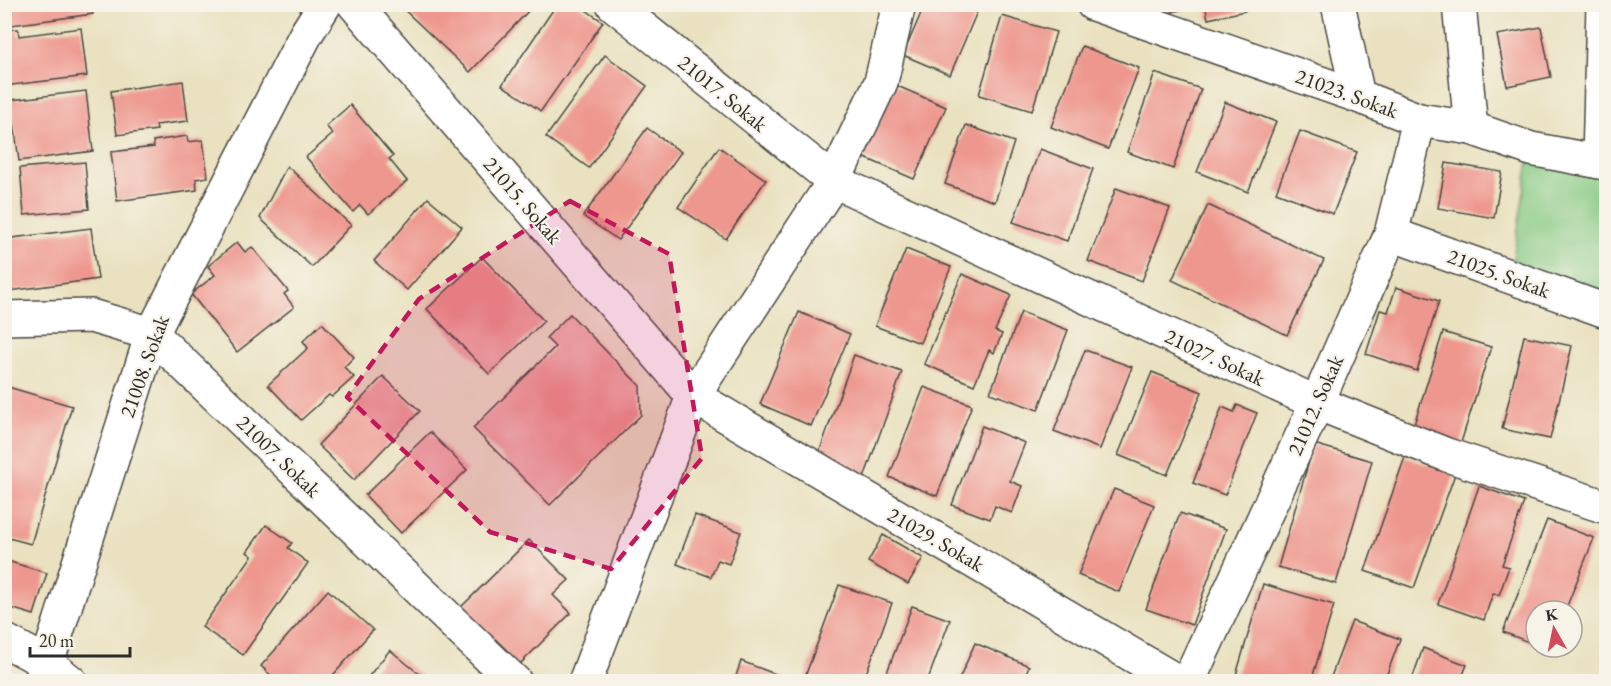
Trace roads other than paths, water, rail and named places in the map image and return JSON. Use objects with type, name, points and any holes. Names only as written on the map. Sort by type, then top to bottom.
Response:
[{"type":"street","name":"21008. Sokak","points":[[53,675],[152,334],[301,44],[325,4]]},
{"type":"street","name":"21015. Sokak","points":[[354,4],[693,396]]},
{"type":"street","name":"21017. Sokak","points":[[613,4],[834,181]]},
{"type":"street","points":[[585,681],[693,396],[834,181],[881,82],[899,4]]},
{"type":"street","name":"21023. Sokak","points":[[1093,4],[1358,96],[1419,120],[1471,128],[1531,149],[1603,162]]},
{"type":"street","points":[[1338,4],[1358,96]]},
{"type":"street","points":[[1459,4],[1471,128]]},
{"type":"street","points":[[1603,4],[1603,162]]},
{"type":"street","name":"21012. Sokak","points":[[1188,681],[1317,403],[1391,234],[1419,120]]},
{"type":"street","name":"21027. Sokak","points":[[834,181],[1317,403],[1446,454],[1606,507]]},
{"type":"street","name":"21025. Sokak","points":[[1391,234],[1606,311]]},
{"type":"street","name":"21007. Sokak","points":[[4,318],[91,316],[152,334],[515,681]]},
{"type":"street","name":"21029. Sokak","points":[[693,396],[1178,681]]},
{"type":"street","points":[[4,640],[53,675]]}]
